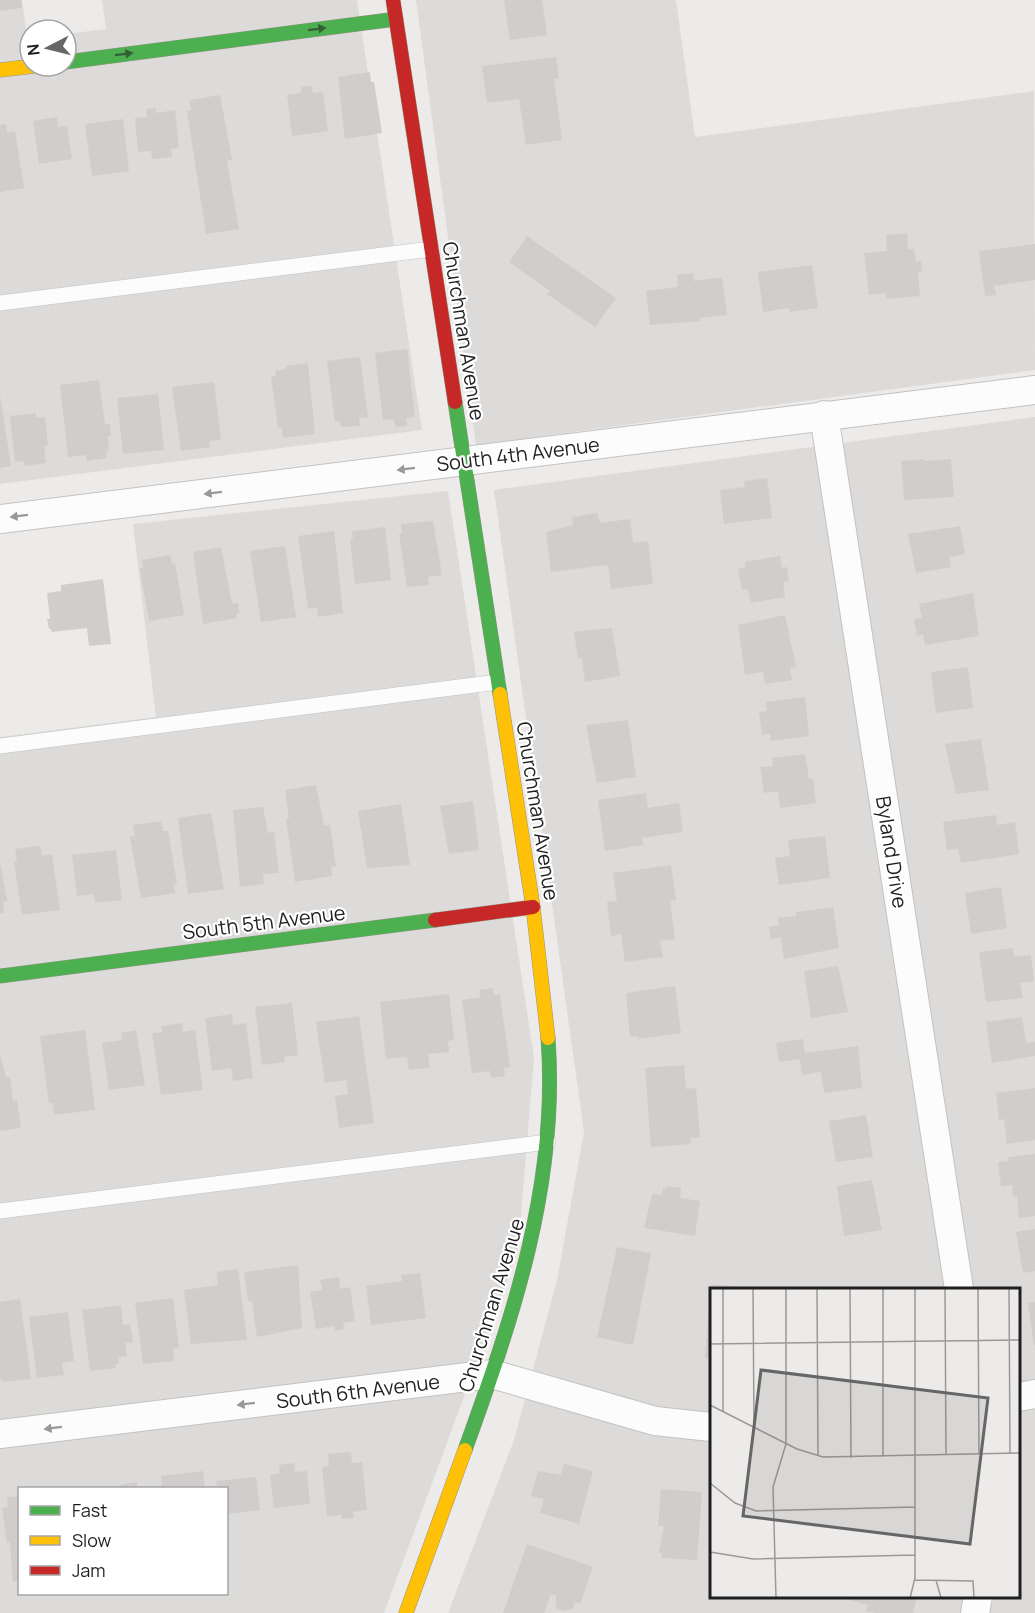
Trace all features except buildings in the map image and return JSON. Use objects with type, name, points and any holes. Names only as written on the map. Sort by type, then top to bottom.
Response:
[{"type":"street","name":"Churchman Avenue","points":[[393,0],[533,907],[549,1039],[550,1082],[548,1142],[533,1244],[492,1374],[406,1613]]},
{"type":"street","points":[[78,60],[396,19]]},
{"type":"street","points":[[0,70],[18,68]]},
{"type":"street","name":"South 4th Avenue","points":[[0,519],[1035,390]]},
{"type":"street","name":"Byland Drive","points":[[824,415],[959,1288]]},
{"type":"street","name":"South 5th Avenue","points":[[0,976],[533,907]]},
{"type":"street","name":"South 6th Avenue","points":[[0,1434],[492,1374],[655,1421],[710,1427]]},
{"type":"street","points":[[1020,1397],[1035,1394]]},
{"type":"street","points":[[975,1613],[978,1598]]},
{"type":"lane","points":[[0,303],[432,249]]},
{"type":"lane","points":[[0,746],[498,682]]},
{"type":"lane","points":[[0,1211],[548,1142]]},
{"type":"shaded area","points":[[0,0],[22,0],[24,18],[18,18],[18,78],[78,78],[78,32],[106,29],[102,0],[357,0],[422,430],[0,484]]},
{"type":"shaded area","points":[[416,0],[676,0],[695,137],[1034,91],[1035,370],[476,445]]},
{"type":"shaded area","points":[[1035,417],[1035,1613],[448,1613],[514,1440],[557,1280],[584,1132],[494,490]]},
{"type":"shaded area","points":[[448,491],[534,1058],[518,1251],[384,1613],[0,1613],[0,737],[156,717],[133,524]]},
{"type":"traffic: fast","points":[[78,60],[396,19]]},
{"type":"traffic: fast","points":[[455,402],[500,694]]},
{"type":"traffic: fast","points":[[0,976],[435,920]]},
{"type":"traffic: fast","points":[[465,1450],[500,1350],[529,1248],[546,1145],[550,1092],[548,1038]]},
{"type":"traffic: slow","points":[[0,70],[18,68]]},
{"type":"traffic: slow","points":[[500,694],[533,907],[548,1038]]},
{"type":"traffic: slow","points":[[406,1613],[465,1450]]},
{"type":"traffic: jam","points":[[393,0],[455,402]]},
{"type":"traffic: jam","points":[[435,920],[533,907]]}]
